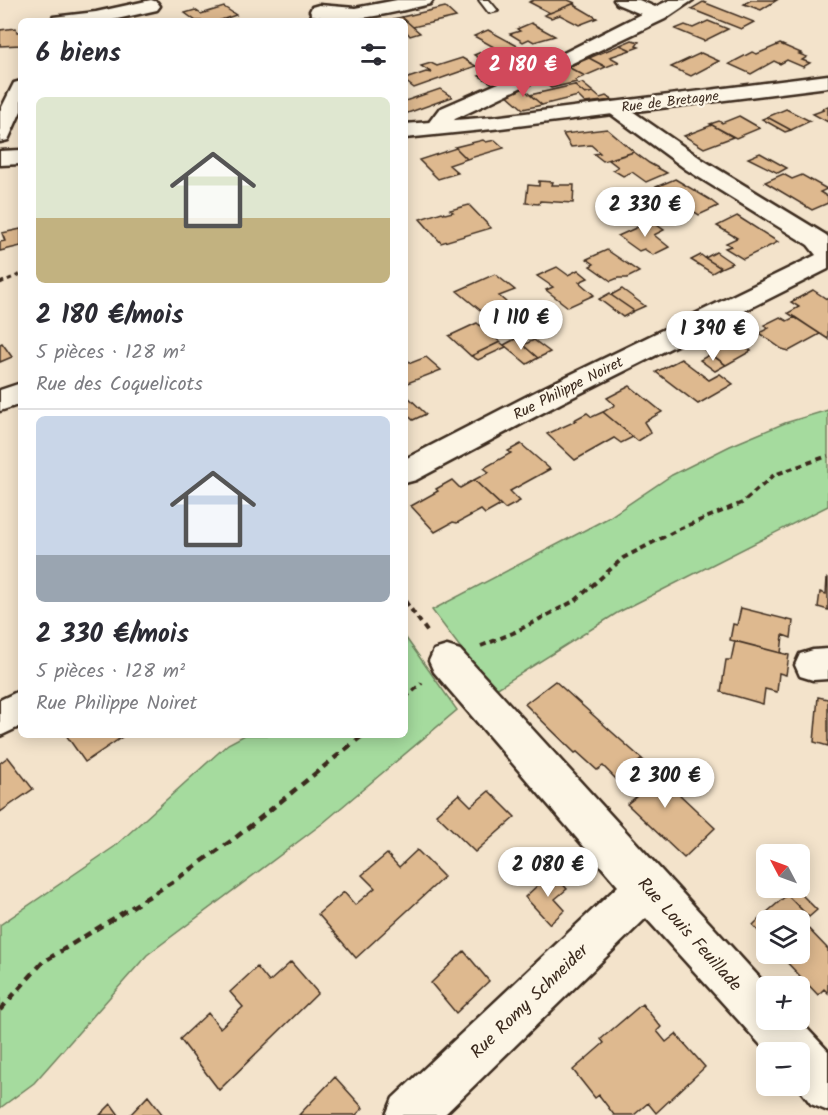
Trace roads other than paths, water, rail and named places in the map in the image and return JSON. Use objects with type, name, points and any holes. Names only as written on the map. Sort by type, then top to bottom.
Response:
[{"type":"street","points":[[318,11],[355,14],[424,0]]},
{"type":"street","points":[[623,0],[658,15]]},
{"type":"street","points":[[435,129],[447,114],[658,15],[684,0]]},
{"type":"street","points":[[98,18],[151,6]]},
{"type":"street","name":"Rue de Bretagne","points":[[408,131],[828,81]]},
{"type":"street","points":[[0,135],[18,94]]},
{"type":"street","points":[[615,108],[695,165],[817,240],[828,253]]},
{"type":"street","points":[[0,158],[18,157]]},
{"type":"street","name":"Rue Philippe Noiret","points":[[408,470],[561,391],[828,259]]},
{"type":"street","points":[[0,401],[18,394]]},
{"type":"street","name":"Rue Louis Feuillade","points":[[447,661],[647,888],[756,1006]]},
{"type":"street","points":[[0,720],[18,708]]},
{"type":"street","name":"Rue Romy Schneider","points":[[410,1115],[647,888]]},
{"type":"street","name":"Rue Louis Feuillade","points":[[778,1030],[788,1042]]},
{"type":"street","name":"Rue Louis Feuillade","points":[[810,1067],[828,1087]]},
{"type":"lane","points":[[484,0],[493,11]]}]
